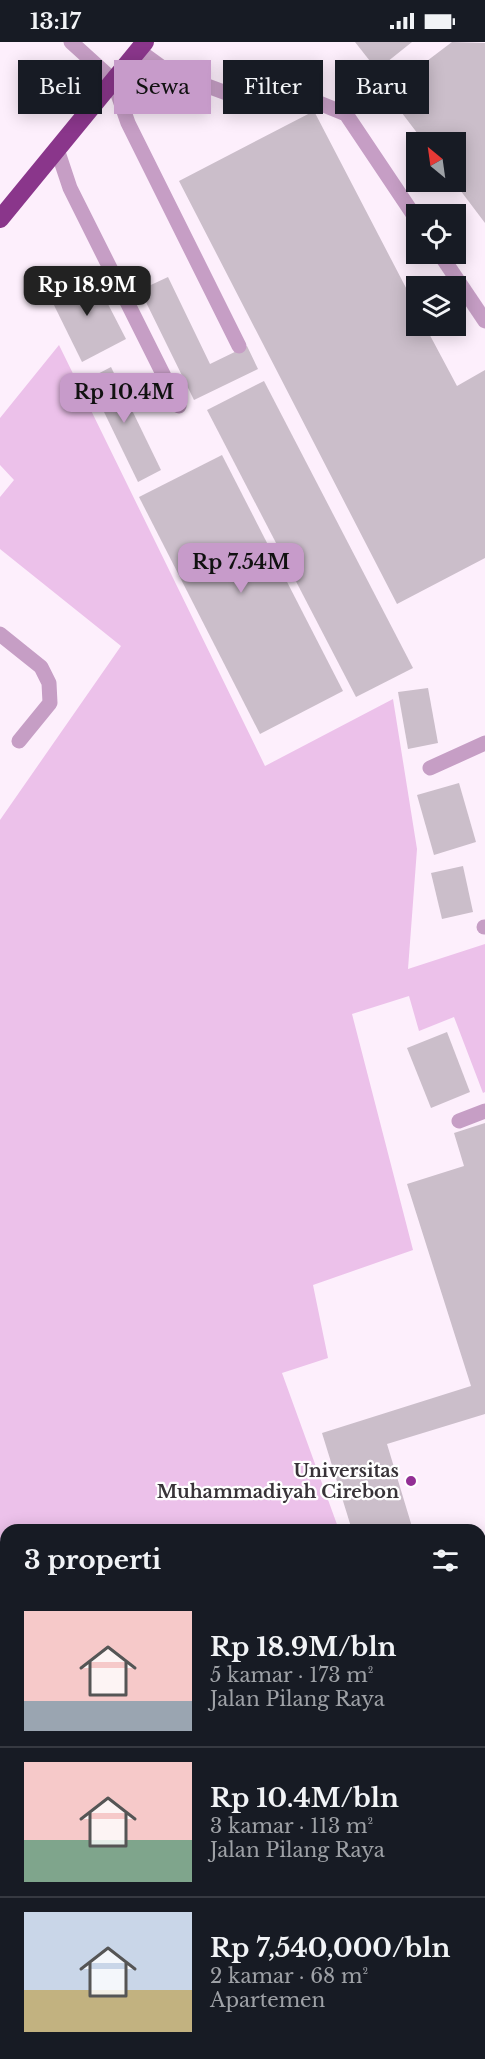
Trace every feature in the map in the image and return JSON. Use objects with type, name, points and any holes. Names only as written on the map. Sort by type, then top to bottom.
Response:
[{"type":"highway","points":[[0,219],[142,46]]},
{"type":"street","points":[[70,42],[113,80],[128,123],[238,346]]},
{"type":"street","points":[[142,46],[167,71],[256,104],[319,103],[346,114],[407,204]]},
{"type":"street","points":[[57,149],[70,188],[179,406]]},
{"type":"street","points":[[447,264],[485,321]]},
{"type":"street","points":[[0,634],[41,667],[49,683],[51,703],[20,741]]},
{"type":"street","points":[[430,768],[485,743]]},
{"type":"street","points":[[459,1121],[485,1111]]},
{"type":"shaded area","points":[[59,345],[265,766],[393,699],[417,849],[408,969],[485,944],[485,1092],[483,1093],[454,1017],[419,1031],[409,996],[352,1014],[413,1250],[313,1285],[328,1358],[282,1373],[337,1524],[0,1524],[0,820],[121,646],[0,549],[0,497],[14,480],[0,465],[0,418]]},
{"type":"building","points":[[355,42],[412,42],[390,60],[369,60]]},
{"type":"building","points":[[452,42],[485,43],[485,223],[462,192],[466,192],[466,132],[416,132],[403,114],[429,114],[428,60]]},
{"type":"building","points":[[308,114],[316,114],[406,288],[406,336],[430,336],[457,386],[485,370],[485,558],[397,604],[179,181]]},
{"type":"building","points":[[92,273],[126,339],[82,362],[49,295]]},
{"type":"building","points":[[168,277],[210,364],[247,346],[258,369],[194,400],[140,290]]},
{"type":"building","points":[[111,367],[161,470],[138,482],[88,379]]},
{"type":"building","points":[[264,381],[413,668],[356,697],[207,410]]},
{"type":"building","points":[[222,455],[343,691],[260,734],[139,497]]},
{"type":"building","points":[[428,688],[438,743],[408,749],[398,692]]},
{"type":"building","points":[[459,783],[476,842],[434,855],[417,795]]},
{"type":"building","points":[[463,866],[473,912],[442,919],[431,873]]},
{"type":"building","points":[[447,1032],[470,1092],[431,1108],[407,1048]]},
{"type":"building","points":[[485,1123],[485,1414],[387,1444],[411,1524],[350,1524],[322,1433],[471,1386],[407,1184],[464,1166],[454,1133]]},
{"type":"place","name":"Universitas Muhammadiyah Cirebon","points":[[411,1481]]}]
